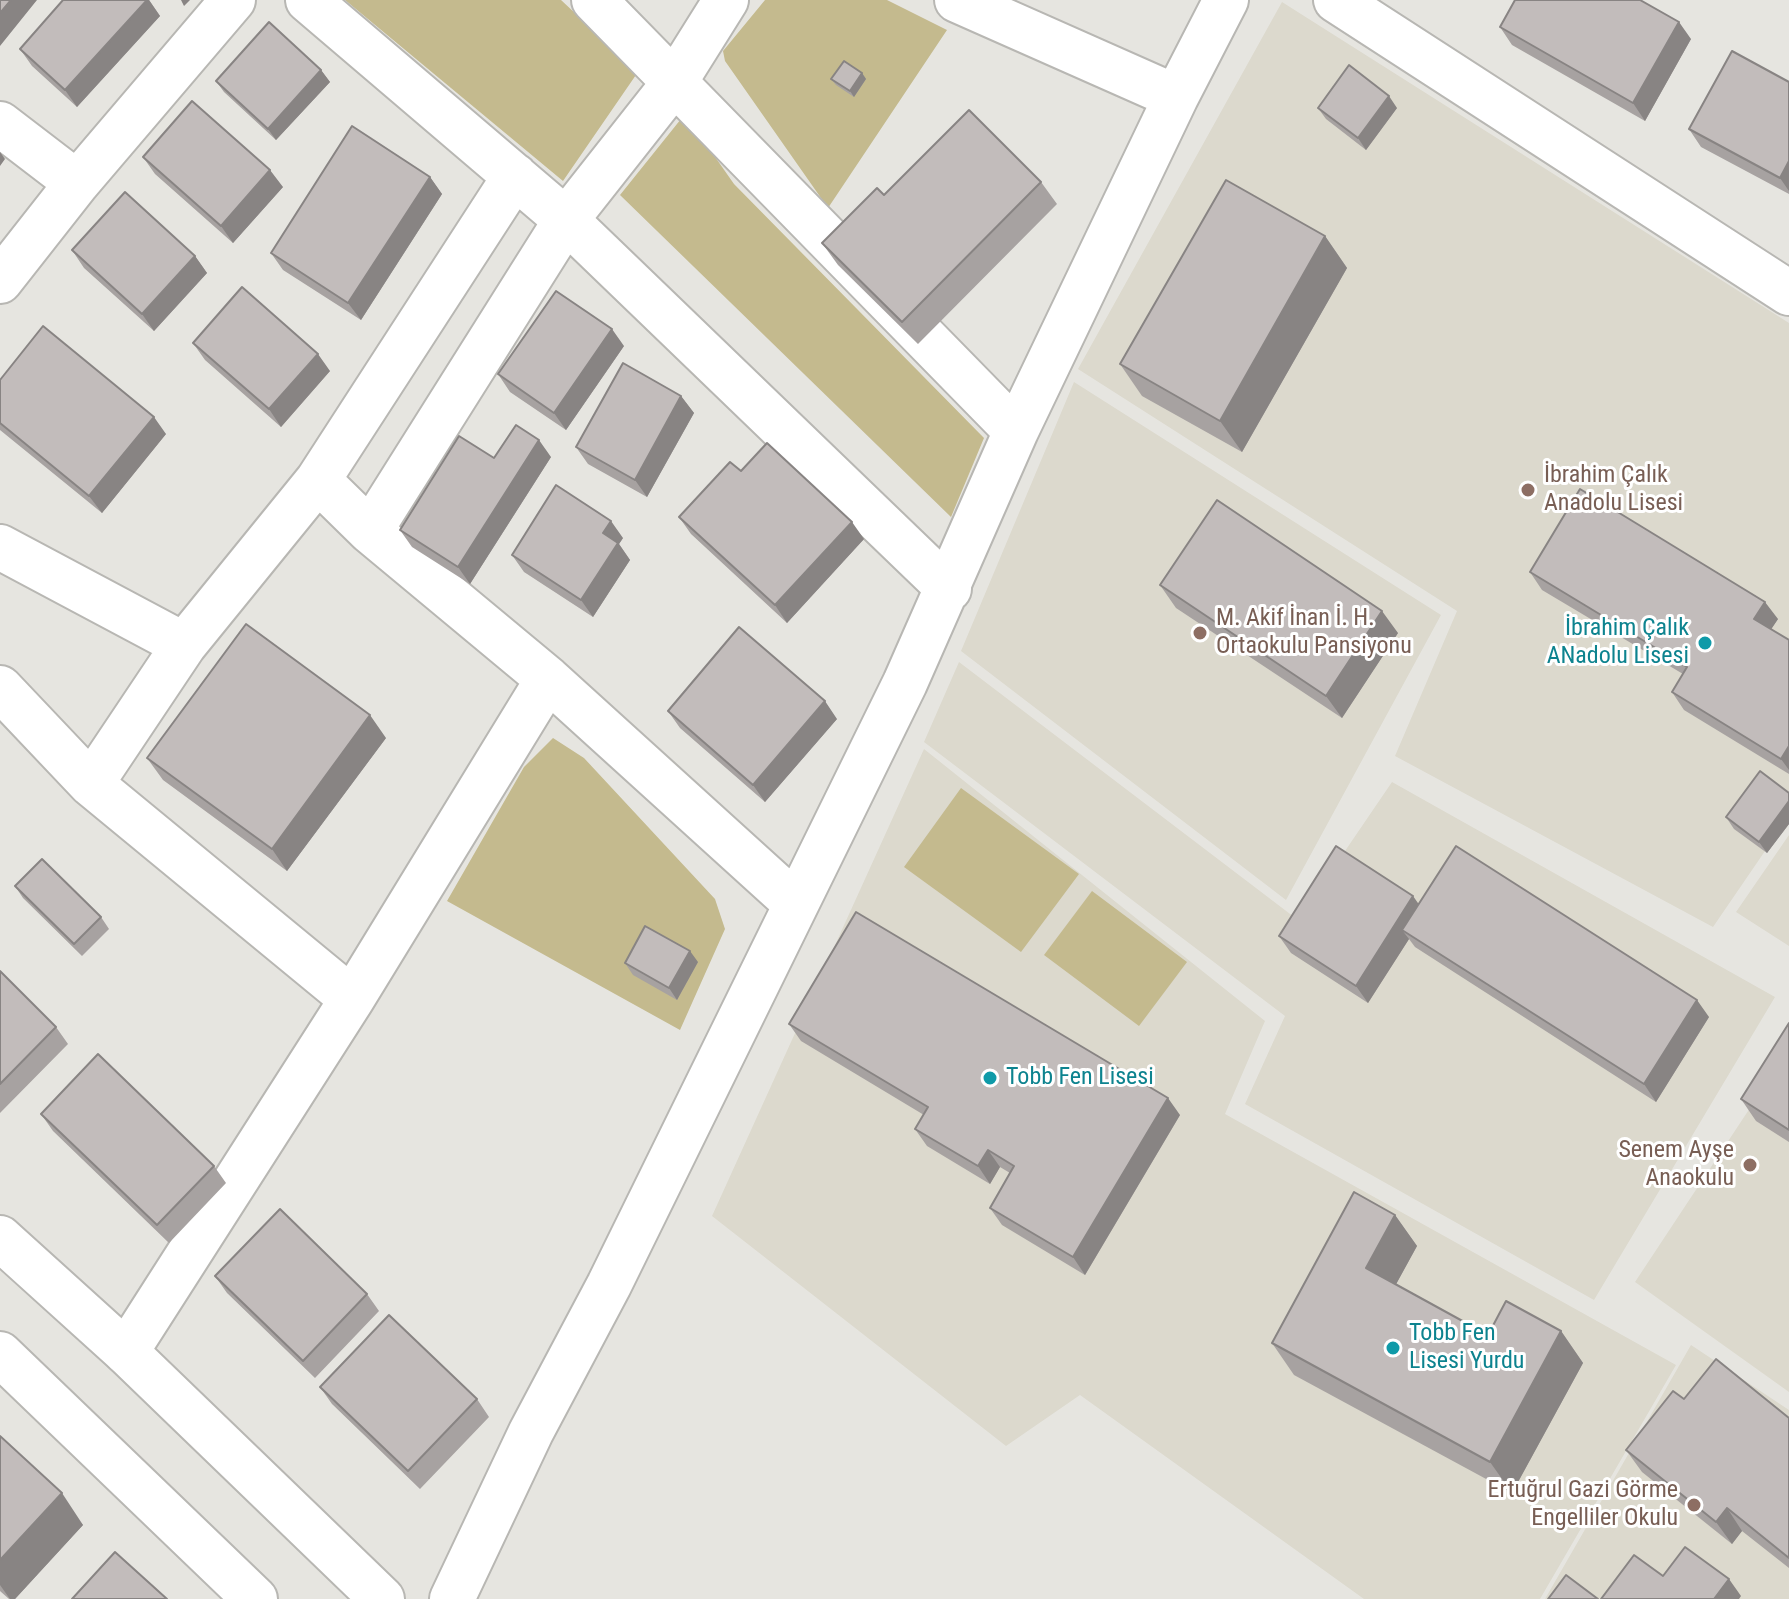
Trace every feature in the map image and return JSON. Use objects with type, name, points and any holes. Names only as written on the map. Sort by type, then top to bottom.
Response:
[{"type":"street","points":[[0,281],[77,183],[233,0]]},
{"type":"street","points":[[308,0],[566,220],[949,589]]},
{"type":"street","points":[[594,0],[1016,431]]},
{"type":"street","points":[[370,531],[566,220],[674,83],[726,0]]},
{"type":"street","points":[[957,0],[1176,97]]},
{"type":"street","points":[[452,1599],[531,1432],[609,1285],[949,589],[1016,431],[1176,97],[1226,0]]},
{"type":"street","points":[[1336,0],[1789,293]]},
{"type":"street","points":[[0,124],[77,183]]},
{"type":"street","points":[[91,784],[184,645],[318,480],[515,176]]},
{"type":"street","points":[[318,480],[370,531],[548,679],[796,904]]},
{"type":"street","points":[[0,547],[184,645]]},
{"type":"street","points":[[126,1352],[352,999],[548,679]]},
{"type":"street","points":[[0,688],[91,784],[352,999]]},
{"type":"street","points":[[0,1238],[126,1352],[382,1599]]},
{"type":"street","points":[[0,1354],[255,1599]]},
{"type":"shaded area","points":[[345,0],[561,0],[638,72],[563,181]]},
{"type":"shaded area","points":[[765,0],[887,0],[947,30],[828,208],[725,61],[723,51]]},
{"type":"shaded area","name":"İbrahim Çalık Anadolu Lisesi","points":[[1282,2],[1789,323],[1789,816],[1713,927],[1395,756],[1457,611],[1078,369]]},
{"type":"shaded area","points":[[685,114],[734,184],[984,438],[951,517],[620,195]]},
{"type":"shaded area","name":"M. Akif İnan İ. H. Ortaokulu Pansiyonu","points":[[1074,382],[1441,615],[1286,900],[961,651]]},
{"type":"shaded area","points":[[959,662],[1298,920],[1392,782],[1775,997],[1594,1300],[1245,1104],[1285,1016],[924,742]]},
{"type":"shaded area","points":[[553,738],[584,758],[715,899],[725,929],[680,1030],[447,901],[524,767]]},
{"type":"shaded area","points":[[924,749],[1265,1021],[1225,1114],[1676,1365],[1540,1599],[1364,1599],[1080,1395],[1006,1446],[712,1216]]},
{"type":"shaded area","points":[[961,788],[1079,874],[1021,952],[904,867]]},
{"type":"shaded area","points":[[1789,835],[1789,946],[1736,912]]},
{"type":"shaded area","points":[[1092,891],[1187,962],[1139,1026],[1044,955]]},
{"type":"shaded area","name":"Senem Ayşe Anaokulu","points":[[1789,1049],[1789,1392],[1635,1282]]},
{"type":"shaded area","name":"Ertuğrul Gazi Görme Engelliler Okulu","points":[[1691,1345],[1789,1410],[1789,1599],[1545,1599]]},
{"type":"building","points":[[0,0],[11,0],[0,13]]},
{"type":"building","points":[[63,0],[147,0],[65,90],[20,49]]},
{"type":"building","points":[[1515,0],[1640,0],[1679,22],[1633,103],[1500,27]]},
{"type":"building","points":[[269,22],[321,70],[268,129],[216,81]]},
{"type":"building","points":[[1732,51],[1789,82],[1789,161],[1780,178],[1689,129]]},
{"type":"building","points":[[844,61],[862,73],[850,91],[831,79]]},
{"type":"building","points":[[1349,65],[1389,96],[1358,138],[1318,108]]},
{"type":"building","points":[[192,101],[270,170],[221,226],[143,157]]},
{"type":"building","points":[[969,110],[1041,182],[902,322],[822,243],[877,188],[884,195]]},
{"type":"building","points":[[352,126],[430,177],[348,303],[271,253]]},
{"type":"building","points":[[1226,180],[1325,236],[1220,421],[1120,364]]},
{"type":"building","points":[[125,192],[195,256],[142,314],[72,250]]},
{"type":"building","points":[[242,287],[318,354],[269,409],[193,343]]},
{"type":"building","points":[[556,291],[612,329],[554,413],[498,374]]},
{"type":"building","points":[[43,326],[154,417],[89,496],[0,423],[0,380]]},
{"type":"building","points":[[623,363],[681,396],[635,480],[576,447]]},
{"type":"building","points":[[516,425],[539,440],[458,567],[400,530],[459,436],[494,458]]},
{"type":"building","points":[[767,443],[852,522],[775,605],[679,517],[730,462],[741,471]]},
{"type":"building","points":[[556,485],[611,521],[603,533],[618,543],[581,600],[512,555]]},
{"type":"building","name":"İbrahim Çalık ANadolu Lisesi","points":[[1580,489],[1765,602],[1754,619],[1789,640],[1789,746],[1781,759],[1672,692],[1687,667],[1530,572]]},
{"type":"building","points":[[1217,500],[1382,611],[1326,696],[1160,585]]},
{"type":"building","points":[[246,624],[370,715],[272,849],[147,758]]},
{"type":"building","points":[[739,627],[825,701],[753,785],[668,711]]},
{"type":"building","points":[[1760,771],[1789,793],[1789,801],[1759,842],[1726,817]]},
{"type":"building","points":[[1336,846],[1413,896],[1356,986],[1279,936]]},
{"type":"building","points":[[1456,846],[1697,1000],[1644,1084],[1402,930]]},
{"type":"building","points":[[42,859],[101,917],[74,944],[15,886]]},
{"type":"building","name":"Tobb Fen Lisesi","points":[[856,912],[1168,1098],[1073,1257],[990,1208],[1014,1166],[988,1150],[978,1166],[915,1129],[928,1107],[789,1024]]},
{"type":"building","points":[[645,926],[690,951],[669,988],[625,963]]},
{"type":"building","points":[[0,971],[56,1027],[0,1084]]},
{"type":"building","points":[[1789,1023],[1789,1130],[1741,1099]]},
{"type":"building","points":[[98,1054],[214,1166],[157,1225],[41,1114]]},
{"type":"building","name":"Tobb Fen Lisesi Yurdu","points":[[1354,1192],[1395,1215],[1366,1268],[1488,1335],[1506,1301],[1561,1331],[1490,1462],[1272,1343]]},
{"type":"building","points":[[280,1209],[367,1294],[303,1361],[215,1276]]},
{"type":"building","points":[[389,1315],[477,1399],[408,1471],[320,1387]]},
{"type":"building","points":[[1716,1359],[1789,1418],[1789,1558],[1727,1508],[1716,1522],[1626,1450],[1673,1391],[1684,1399]]},
{"type":"building","points":[[0,1436],[62,1493],[0,1560]]},
{"type":"building","points":[[1685,1547],[1729,1579],[1714,1599],[1601,1599],[1634,1555],[1663,1576]]},
{"type":"building","points":[[115,1552],[167,1599],[72,1599]]},
{"type":"building","points":[[1566,1575],[1598,1599],[1548,1599]]},
{"type":"place","name":"İbrahim Çalık Anadolu Lisesi","points":[[1528,490]]},
{"type":"place","name":"M. Akif İnan İ. H. Ortaokulu Pansiyonu","points":[[1200,633]]},
{"type":"place","name":"İbrahim Çalık ANadolu Lisesi","points":[[1705,643]]},
{"type":"place","name":"Tobb Fen Lisesi","points":[[990,1078]]},
{"type":"place","name":"Senem Ayşe Anaokulu","points":[[1750,1165]]},
{"type":"place","name":"Tobb Fen Lisesi Yurdu","points":[[1393,1348]]},
{"type":"place","name":"Ertuğrul Gazi Görme Engelliler Okulu","points":[[1694,1505]]}]
